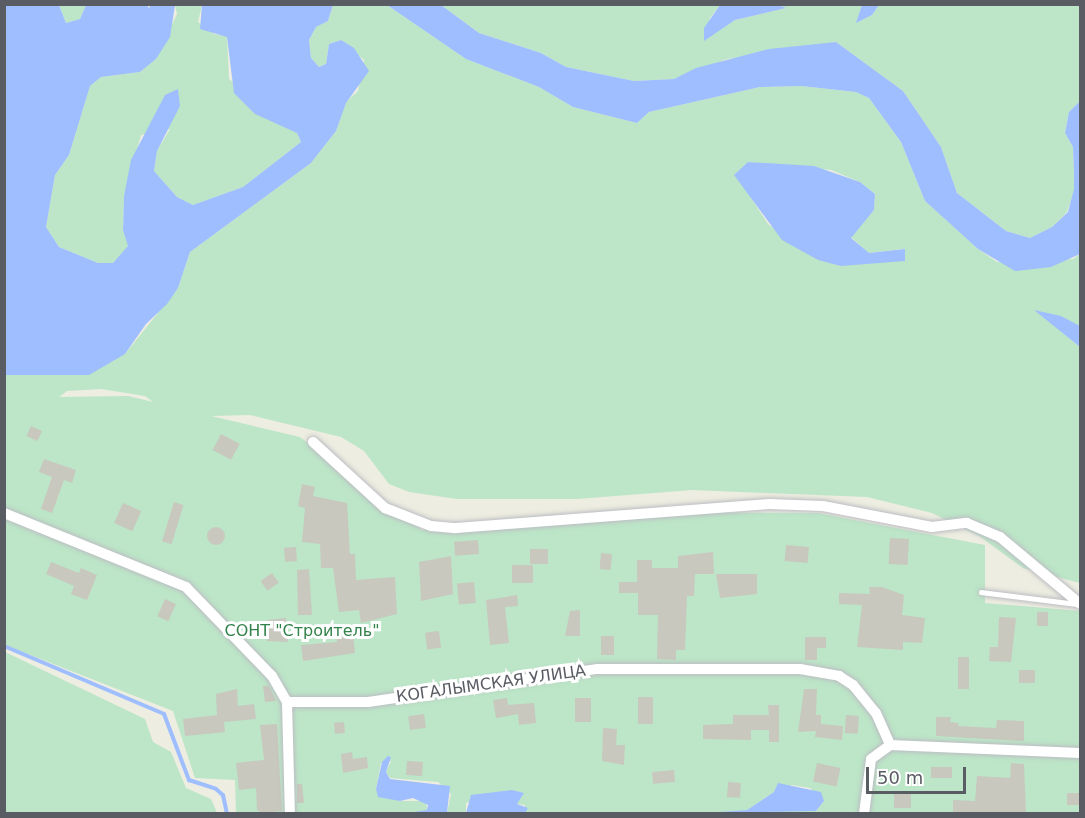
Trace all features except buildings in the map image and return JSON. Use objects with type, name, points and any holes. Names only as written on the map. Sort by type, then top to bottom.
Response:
[{"type":"street","points":[[313,442],[385,508],[431,526],[456,528],[770,504],[823,506],[932,527],[967,523],[1000,537],[1080,604]]},
{"type":"street","points":[[4,513],[186,587],[272,676],[287,702],[290,813]]},
{"type":"street","name":"КОГАЛЫМСКАЯ УЛИЦА","points":[[287,702],[368,702],[598,669],[800,669],[839,676],[853,685],[876,713],[890,745]]},
{"type":"street","points":[[864,813],[871,759],[875,753],[890,745],[1080,753]]},
{"type":"lane","points":[[981,592],[1080,604]]},
{"type":"green space","points":[[59,5],[86,5],[80,19],[66,23]]},
{"type":"green space","points":[[175,5],[202,5],[198,22],[214,34],[227,36],[229,79],[297,133],[301,142],[243,187],[193,205],[177,197],[154,171],[157,151],[170,129],[141,135],[124,196],[123,230],[129,246],[113,263],[98,263],[59,247],[46,227],[55,175],[69,155],[90,86],[101,77],[140,72],[156,59],[177,14]]},
{"type":"green space","name":"СОНТ \"Строитель\"","points":[[333,5],[387,5],[466,59],[539,87],[573,107],[637,123],[649,112],[760,87],[801,86],[856,92],[869,98],[901,142],[925,201],[978,249],[997,262],[1073,259],[1080,254],[1080,326],[1036,311],[1080,347],[1080,583],[1023,568],[979,536],[932,513],[867,497],[692,490],[577,499],[457,499],[409,492],[389,484],[364,451],[341,437],[250,415],[211,416],[300,437],[422,530],[526,517],[604,512],[818,513],[985,545],[985,603],[1080,611],[1080,813],[773,813],[776,810],[816,811],[824,801],[810,788],[792,785],[774,792],[747,810],[733,812],[525,813],[525,805],[517,804],[523,794],[512,790],[466,803],[466,813],[447,813],[451,794],[438,782],[390,778],[386,772],[391,761],[381,763],[376,789],[400,801],[425,801],[428,810],[407,814],[236,813],[235,780],[195,778],[173,711],[5,645],[4,375],[38,374],[125,354],[178,288],[190,252],[311,163],[336,131],[346,102],[358,91],[364,60],[341,40],[329,44],[326,64],[319,67],[311,58],[309,40],[316,27],[328,21]],"holes":[[[748,162],[831,170],[860,182],[875,194],[874,210],[851,237],[868,253],[904,249],[905,261],[818,260],[803,251],[768,224],[751,198]],[[101,389],[145,396],[153,402],[128,396],[59,397],[67,391]]]},
{"type":"green space","points":[[441,5],[720,5],[710,18],[704,40],[735,20],[786,8],[779,5],[862,5],[857,22],[872,15],[879,5],[1080,5],[1080,101],[1069,112],[1065,133],[1073,147],[1075,189],[1067,212],[1052,227],[1030,238],[1006,231],[957,193],[941,147],[903,91],[836,42],[727,59],[674,79],[634,81],[566,67],[541,53],[479,33]]},
{"type":"green space","points":[[5,652],[145,719],[153,742],[171,752],[186,788],[211,799],[217,813],[5,813]]},
{"type":"water","points":[[4,5],[59,5],[66,23],[80,19],[86,5],[147,5],[149,8],[151,5],[175,5],[170,37],[156,59],[140,72],[101,77],[90,86],[69,155],[55,175],[46,227],[59,247],[98,263],[113,263],[128,246],[123,230],[124,196],[131,160],[165,95],[178,89],[180,106],[157,151],[154,171],[177,197],[193,205],[243,187],[301,142],[297,133],[255,114],[234,93],[227,37],[200,29],[202,5],[333,5],[328,21],[316,27],[309,40],[311,58],[319,67],[326,64],[329,44],[341,40],[354,48],[369,71],[346,103],[336,131],[311,163],[190,252],[178,288],[167,304],[146,324],[125,354],[89,375],[5,375]]},
{"type":"water","points":[[387,5],[441,5],[479,33],[541,53],[566,67],[634,81],[674,79],[696,68],[769,49],[836,42],[903,91],[941,147],[957,193],[1006,231],[1030,238],[1052,227],[1068,212],[1074,189],[1074,173],[1073,147],[1065,133],[1069,112],[1080,101],[1080,254],[1051,267],[1015,271],[978,249],[925,201],[901,142],[869,98],[856,92],[801,86],[760,87],[649,112],[637,123],[573,107],[539,87],[466,59]]},
{"type":"water","points":[[720,5],[779,5],[786,8],[735,20],[704,41],[704,28]]},
{"type":"water","points":[[862,5],[879,5],[872,15],[856,23]]},
{"type":"water","points":[[748,162],[814,166],[860,182],[875,194],[874,210],[851,238],[869,253],[905,249],[905,261],[841,266],[818,260],[782,240],[734,175]]},
{"type":"water","points":[[1034,310],[1061,316],[1080,326],[1080,347]]},
{"type":"water","points":[[388,756],[391,757],[386,772],[390,779],[450,786],[447,813],[407,813],[427,810],[428,805],[413,798],[400,801],[378,797],[376,789],[382,762]]},
{"type":"water","points":[[778,783],[821,792],[824,801],[816,811],[705,813],[747,810],[774,792]]},
{"type":"water","points":[[512,790],[524,793],[517,804],[528,808],[525,813],[466,813],[471,795]]},
{"type":"waterway","points":[[4,646],[164,714],[189,780],[216,789],[223,795],[227,814]]}]
